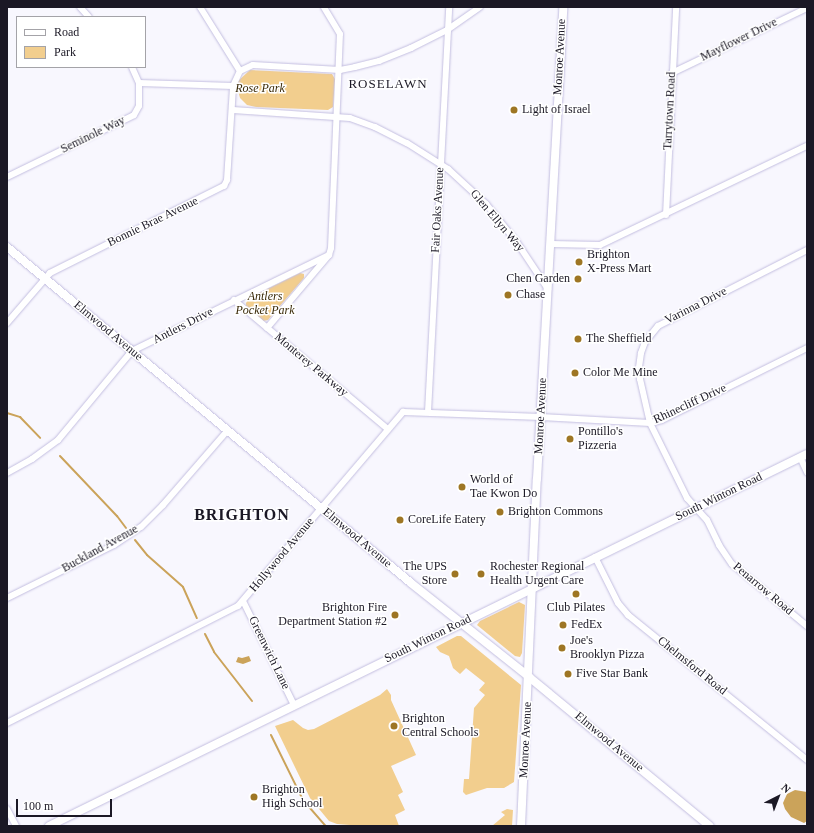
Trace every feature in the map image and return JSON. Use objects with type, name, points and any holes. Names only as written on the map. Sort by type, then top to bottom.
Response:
[{"type":"main road","name":"Monroe Avenue","points":[[521,826],[563,7]]},
{"type":"main road","name":"Elmwood Avenue","points":[[7,248],[461,623],[710,826]]},
{"type":"main road","name":"South Winton Road","points":[[49,826],[803,456]]},
{"type":"street","points":[[80,7],[88,16]]},
{"type":"street","points":[[200,7],[240,71]]},
{"type":"street","points":[[267,328],[329,255],[331,248],[340,70],[340,34],[324,7]]},
{"type":"street","name":"Fair Oaks Avenue","points":[[428,412],[448,7]]},
{"type":"street","points":[[139,83],[233,86],[234,81],[240,71],[247,67],[261,65],[340,70],[379,61],[411,48],[447,30],[480,7]]},
{"type":"street","name":"Tarrytown Road","points":[[666,215],[676,7]]},
{"type":"street","name":"Mayflower Drive","points":[[672,73],[807,8]]},
{"type":"street","name":"Seminole Way","points":[[7,177],[134,115],[139,106],[139,83],[132,68]]},
{"type":"street","name":"Bonnie Brae Avenue","points":[[7,323],[50,273],[224,186],[227,180],[233,86]]},
{"type":"street","name":"Glen Ellyn Way","points":[[232,110],[337,116],[362,121],[424,152],[473,191],[497,217],[516,241],[548,289]]},
{"type":"street","points":[[551,244],[600,245],[666,215],[807,146]]},
{"type":"street","name":"Varinna Drive","points":[[696,508],[685,494],[650,423],[640,379],[639,368],[642,348],[653,331],[666,320],[807,250]]},
{"type":"street","name":"Antlers Drive","points":[[7,473],[32,460],[58,440],[132,351],[329,255]]},
{"type":"street","name":"Monterey Parkway","points":[[234,300],[388,429]]},
{"type":"street","name":"Rhinecliff Drive","points":[[541,417],[650,423],[662,420],[807,348]]},
{"type":"street","name":"Hollywood Avenue","points":[[7,723],[233,610],[243,601],[403,412],[541,417]]},
{"type":"street","name":"Buckland Avenue","points":[[7,598],[114,545],[141,527],[163,505],[228,430]]},
{"type":"street","points":[[803,456],[807,472]]},
{"type":"street","name":"Penarrow Road","points":[[696,508],[707,520],[719,545],[732,564],[807,626]]},
{"type":"street","name":"Chelmsford Road","points":[[595,557],[618,603],[628,615],[807,760]]},
{"type":"street","name":"Greenwich Lane","points":[[243,601],[294,705]]},
{"type":"street","points":[[7,809],[16,826]]},
{"type":"green space","name":"Rose Park","points":[[250,70],[332,74],[335,79],[333,107],[328,110],[256,107],[247,105],[240,98],[237,87],[238,81]]},
{"type":"green space","name":"Antlers Pocket Park","points":[[300,273],[304,274],[304,278],[268,320],[263,321],[246,306],[249,298]]},
{"type":"green space","points":[[519,602],[525,605],[522,653],[520,657],[515,656],[477,625],[480,621]]},
{"type":"green space","points":[[457,636],[461,636],[521,685],[514,782],[504,788],[487,788],[466,795],[463,792],[464,779],[469,779],[474,708],[485,695],[479,690],[485,683],[466,668],[460,674],[453,668],[449,656],[440,652],[436,647]]},
{"type":"green space","points":[[387,689],[391,695],[391,700],[416,755],[391,766],[403,792],[398,795],[405,810],[395,815],[399,826],[363,826],[337,824],[329,821],[310,798],[275,726],[293,720],[303,728],[308,730],[314,729],[380,695]]},
{"type":"green space","points":[[507,809],[513,810],[512,826],[492,826],[505,815],[501,812]]},
{"type":"shaded area","points":[[249,656],[251,661],[243,664],[236,662],[238,657],[242,658]]},
{"type":"shaded area","points":[[795,790],[807,792],[807,821],[804,823],[791,817],[785,809],[783,803],[787,794]]},
{"type":"waterway","points":[[7,413],[20,417],[40,438]]},
{"type":"waterway","points":[[60,456],[117,516],[126,528]]},
{"type":"waterway","points":[[135,540],[147,555],[183,587],[197,618]]},
{"type":"waterway","points":[[205,634],[214,652],[252,701]]},
{"type":"waterway","points":[[271,735],[303,800],[326,826]]},
{"type":"waterway","points":[[654,826],[677,826]]},
{"type":"place","name":"Light of Israel","points":[[514,110]]},
{"type":"place","name":"Brighton X-Press Mart","points":[[579,262]]},
{"type":"place","name":"Chen Garden","points":[[578,279]]},
{"type":"place","name":"Chase","points":[[508,295]]},
{"type":"place","name":"The Sheffield","points":[[578,339]]},
{"type":"place","name":"Color Me Mine","points":[[575,373]]},
{"type":"place","name":"Pontillo's Pizzeria","points":[[570,439]]},
{"type":"place","name":"World of Tae Kwon Do","points":[[462,487]]},
{"type":"place","name":"Brighton Commons","points":[[500,512]]},
{"type":"place","name":"CoreLife Eatery","points":[[400,520]]},
{"type":"place","name":"The UPS Store","points":[[455,574]]},
{"type":"place","name":"Rochester Regional Health Urgent Care","points":[[481,574]]},
{"type":"place","name":"Club Pilates","points":[[576,594]]},
{"type":"place","name":"Brighton Fire Department Station #2","points":[[395,615]]},
{"type":"place","name":"FedEx","points":[[563,625]]},
{"type":"place","name":"Joe's Brooklyn Pizza","points":[[562,648]]},
{"type":"place","name":"Five Star Bank","points":[[568,674]]},
{"type":"place","name":"Brighton Central Schools","points":[[394,726]]},
{"type":"place","name":"Brighton High School","points":[[254,797]]},
{"type":"district","name":"ROSELAWN","points":[[388,84]]},
{"type":"district","name":"BRIGHTON","points":[[242,515]]}]
